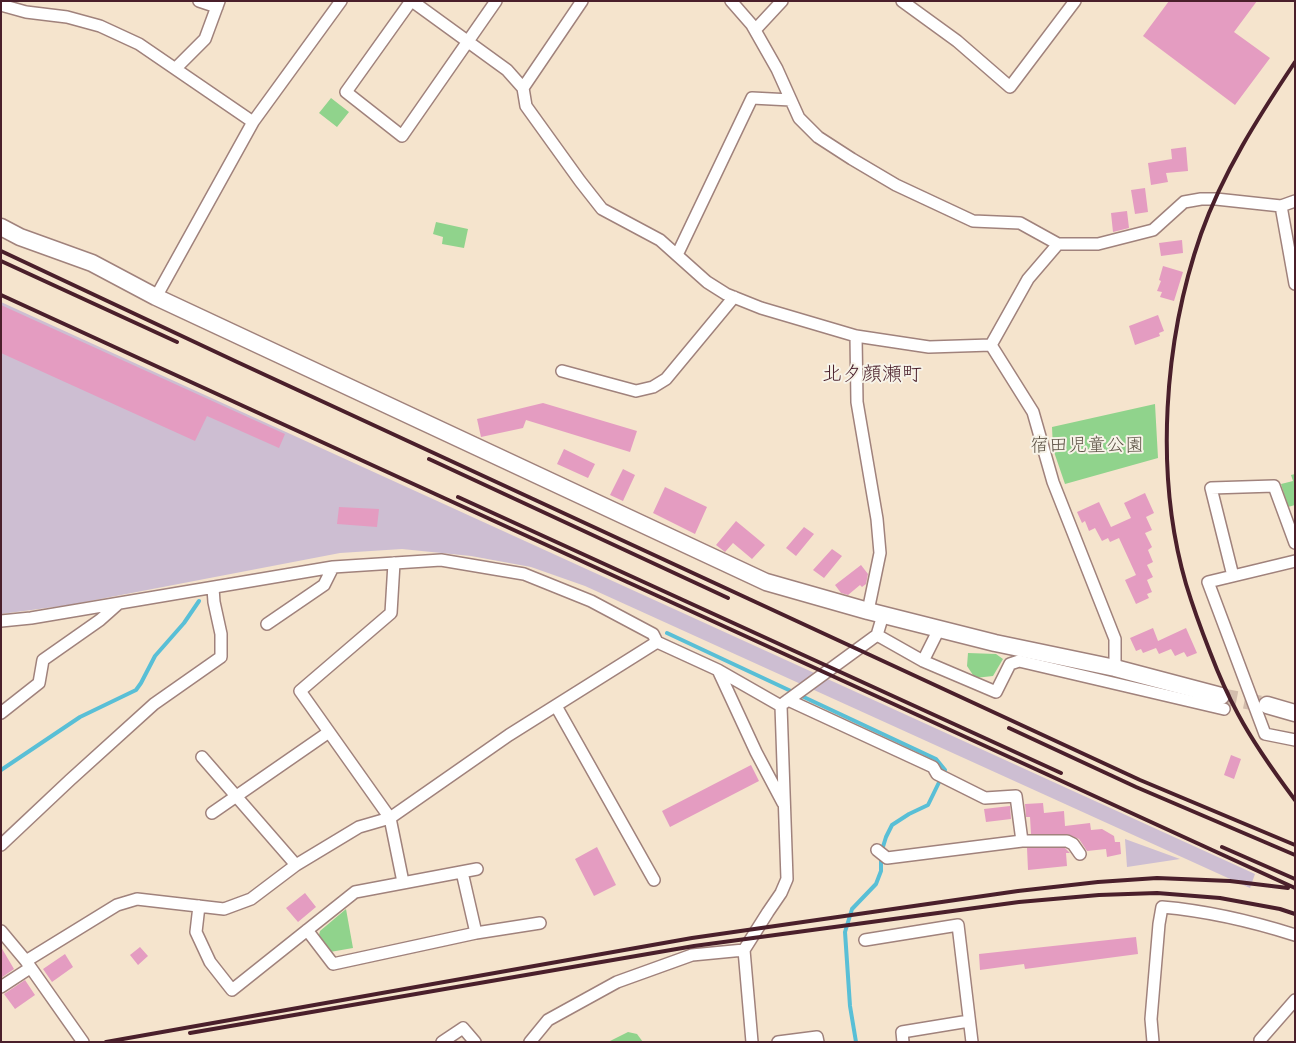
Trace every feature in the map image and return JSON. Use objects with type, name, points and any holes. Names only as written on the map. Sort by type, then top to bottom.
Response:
[{"type":"street","points":[[176,68],[205,39],[218,4],[199,1]]},
{"type":"street","points":[[156,297],[253,122],[341,1]]},
{"type":"street","points":[[496,1],[468,42],[402,136],[346,92],[412,1],[468,42],[507,70],[523,88],[526,106],[602,209],[660,240],[707,282],[734,297],[769,310],[856,336],[929,347],[991,346]]},
{"type":"street","points":[[523,88],[582,1]]},
{"type":"street","points":[[731,1],[755,30],[777,69],[799,118],[818,137],[896,185],[973,221],[1020,223],[1058,244],[1098,244],[1153,230],[1184,202],[1216,199],[1281,206],[1295,201]]},
{"type":"street","points":[[755,30],[782,1]]},
{"type":"street","points":[[902,1],[957,41],[1010,87],[1075,1]]},
{"type":"street","points":[[1,5],[26,12],[67,17],[100,26],[139,44],[253,122]]},
{"type":"street","points":[[677,255],[752,98],[791,100]]},
{"type":"street","points":[[1281,206],[1295,284]]},
{"type":"street","points":[[1,227],[20,237],[92,263],[156,297],[766,582],[876,613],[995,643],[1115,668],[1222,702]]},
{"type":"street","points":[[991,346],[1028,279],[1058,244]]},
{"type":"street","points":[[562,371],[636,391],[653,387],[666,378],[734,297]]},
{"type":"street","points":[[856,336],[857,402],[880,553],[876,613],[877,635]]},
{"type":"street","points":[[991,346],[1033,412],[1053,482],[1115,638],[1115,668]]},
{"type":"street","points":[[1233,576],[1211,488],[1274,486],[1295,543]]},
{"type":"street","points":[[1,621],[118,604],[334,567],[441,560],[524,574],[591,601],[653,634],[657,642],[785,703],[933,767],[941,776],[985,798],[1016,796],[1022,841]]},
{"type":"street","points":[[1295,561],[1208,582],[1265,734],[1295,740]]},
{"type":"street","points":[[394,563],[391,613],[300,691],[390,818],[403,882]]},
{"type":"street","points":[[267,624],[324,585],[334,567]]},
{"type":"street","points":[[1,845],[154,704],[221,657],[221,634],[213,588]]},
{"type":"street","points":[[1,713],[39,683],[42,660],[100,620],[118,604]]},
{"type":"street","points":[[923,661],[939,629]]},
{"type":"street","points":[[877,635],[923,661],[996,692],[1010,664],[1020,661],[1222,702]]},
{"type":"street","points":[[785,703],[877,635]]},
{"type":"street","points":[[1,987],[28,964],[118,905],[137,899],[224,909],[251,899],[296,865],[359,827],[390,818],[509,735],[657,642]]},
{"type":"street","points":[[718,670],[756,752],[785,805]]},
{"type":"street","points":[[752,1042],[744,950],[781,894],[787,879],[785,703]]},
{"type":"street","points":[[1267,705],[1295,713]]},
{"type":"street","points":[[556,706],[654,880]]},
{"type":"street","points":[[212,813],[238,797],[329,732]]},
{"type":"street","points":[[202,757],[296,865]]},
{"type":"street","points":[[877,850],[887,858],[1022,841],[1067,841],[1073,844],[1080,854]]},
{"type":"street","points":[[199,906],[196,932],[210,962],[232,990],[355,892],[477,869]]},
{"type":"street","points":[[462,872],[476,933]]},
{"type":"street","points":[[1153,1042],[1151,1019],[1162,907],[1236,918],[1295,934]]},
{"type":"street","points":[[307,930],[333,964],[476,933],[540,924]]},
{"type":"street","points":[[865,940],[958,925],[972,1042]]},
{"type":"street","points":[[1,931],[28,964],[84,1042]]},
{"type":"street","points":[[530,1042],[548,1020],[617,982],[692,955],[744,950]]},
{"type":"street","points":[[1260,1040],[1295,1000]]},
{"type":"street","points":[[903,1042],[902,1032],[969,1021]]},
{"type":"street","points":[[442,1042],[463,1028],[476,1042]]},
{"type":"street","points":[[778,1042],[817,1037],[818,1042]]},
{"type":"shaded area","points":[[1,302],[1255,874],[1250,888],[585,586],[531,567],[471,556],[402,549],[340,553],[69,605],[1,614]]},
{"type":"shaded area","points":[[1125,839],[1180,859],[1127,867]]},
{"type":"green space","points":[[331,98],[349,112],[337,127],[319,113]]},
{"type":"green space","points":[[436,222],[468,229],[464,248],[442,244],[443,237],[433,234]]},
{"type":"green space","name":"宿田児童公園","points":[[1155,404],[1158,458],[1065,484],[1053,449],[1052,427]]},
{"type":"green space","points":[[1295,474],[1295,505],[1288,507],[1281,484],[1293,481],[1291,475]]},
{"type":"green space","points":[[968,653],[996,654],[1003,659],[993,676],[975,678],[967,666]]},
{"type":"green space","points":[[346,909],[353,948],[330,952],[319,935],[320,931]]},
{"type":"green space","points":[[628,1032],[637,1034],[643,1042],[608,1042]]},
{"type":"building","points":[[1169,1],[1257,1],[1234,32],[1270,58],[1235,105],[1143,36]]},
{"type":"building","points":[[1186,147],[1188,171],[1166,173],[1168,182],[1151,185],[1148,163],[1172,159],[1171,149]]},
{"type":"building","points":[[1145,188],[1148,212],[1135,214],[1131,190]]},
{"type":"building","points":[[1127,211],[1129,228],[1113,232],[1111,213]]},
{"type":"building","points":[[1182,240],[1183,253],[1161,256],[1159,243]]},
{"type":"building","points":[[1163,266],[1183,272],[1174,301],[1160,297],[1162,292],[1157,291],[1161,281],[1159,280]]},
{"type":"building","points":[[1,305],[285,434],[279,448],[207,416],[195,441],[1,353]]},
{"type":"building","points":[[1158,315],[1164,331],[1159,333],[1160,336],[1135,345],[1129,326]]},
{"type":"building","points":[[543,403],[637,431],[630,452],[526,420],[523,428],[481,437],[477,419]]},
{"type":"building","points":[[564,449],[595,464],[588,478],[557,464]]},
{"type":"building","points":[[623,469],[635,475],[623,501],[610,495]]},
{"type":"building","points":[[665,487],[707,507],[695,534],[653,513]]},
{"type":"building","points":[[1145,493],[1154,513],[1146,517],[1152,530],[1145,533],[1152,547],[1148,550],[1153,562],[1147,565],[1153,577],[1147,580],[1152,592],[1147,594],[1149,598],[1136,604],[1125,580],[1136,575],[1119,538],[1110,542],[1108,538],[1102,541],[1095,528],[1089,531],[1085,521],[1082,523],[1077,512],[1099,502],[1111,527],[1131,518],[1124,503]]},
{"type":"building","points":[[339,507],[379,509],[377,527],[337,524]]},
{"type":"building","points":[[736,521],[765,545],[752,559],[733,543],[725,552],[716,545]]},
{"type":"building","points":[[804,527],[814,534],[796,556],[786,548]]},
{"type":"building","points":[[832,549],[842,556],[824,578],[813,570]]},
{"type":"building","points":[[861,565],[868,574],[866,584],[862,587],[860,585],[848,595],[841,593],[835,585]]},
{"type":"building","points":[[1153,628],[1158,641],[1186,628],[1197,653],[1187,657],[1184,652],[1175,656],[1171,649],[1159,654],[1156,648],[1143,653],[1141,649],[1136,651],[1130,638]]},
{"type":"building","points":[[1231,755],[1241,759],[1234,779],[1224,775]]},
{"type":"building","points":[[751,765],[759,781],[670,827],[662,811]]},
{"type":"building","points":[[1043,803],[1044,813],[1064,811],[1065,826],[1090,823],[1091,830],[1102,829],[1114,836],[1115,842],[1120,842],[1121,854],[1107,857],[1106,849],[1087,851],[1079,839],[1067,834],[1031,834],[1030,817],[1026,817],[1025,804]]},
{"type":"building","points":[[1010,806],[1011,819],[986,822],[984,809]]},
{"type":"building","points":[[597,847],[616,885],[594,896],[575,859]]},
{"type":"building","points":[[1027,848],[1065,848],[1070,853],[1066,853],[1067,866],[1028,870]]},
{"type":"building","points":[[305,893],[316,907],[298,922],[286,908]]},
{"type":"building","points":[[1136,937],[1138,954],[1025,969],[1024,964],[980,970],[979,954]]},
{"type":"building","points":[[1,947],[14,969],[1,978]]},
{"type":"building","points":[[140,947],[148,956],[138,965],[130,955]]},
{"type":"building","points":[[65,954],[73,967],[52,982],[43,969]]},
{"type":"building","points":[[25,980],[35,995],[15,1009],[4,994]]},
{"type":"waterway","points":[[1,770],[80,717],[136,690],[155,656],[184,623],[199,601]]},
{"type":"waterway","points":[[667,633],[936,759],[945,770],[928,805],[892,825],[882,850]]},
{"type":"waterway","points":[[856,1042],[850,1006],[845,932],[852,909],[876,884],[881,871],[881,857]]},
{"type":"tunnel","points":[[1221,696],[1267,705]]},
{"type":"railway","points":[[1295,62],[1243,145],[1220,189],[1201,234],[1188,275],[1172,362],[1167,453],[1170,498],[1176,542],[1186,584],[1200,626],[1219,676],[1238,714],[1265,758],[1295,800]]},
{"type":"railway","points":[[1,251],[1140,780],[1295,845]]},
{"type":"railway","points":[[1,261],[177,342]]},
{"type":"railway","points":[[1,295],[1295,888]]},
{"type":"railway","points":[[429,459],[728,598]]},
{"type":"railway","points":[[458,497],[1061,773]]},
{"type":"railway","points":[[1009,728],[1136,787],[1295,855]]},
{"type":"railway","points":[[1222,847],[1295,879]]},
{"type":"railway","points":[[106,1042],[692,938],[1018,891],[1098,882],[1157,878],[1230,881],[1288,888]]},
{"type":"railway","points":[[190,1033],[694,946],[1019,902],[1099,895],[1157,893],[1220,898],[1280,909],[1295,914]]},
{"type":"district","name":"北夕顔瀬町","points":[[872,377]]}]
